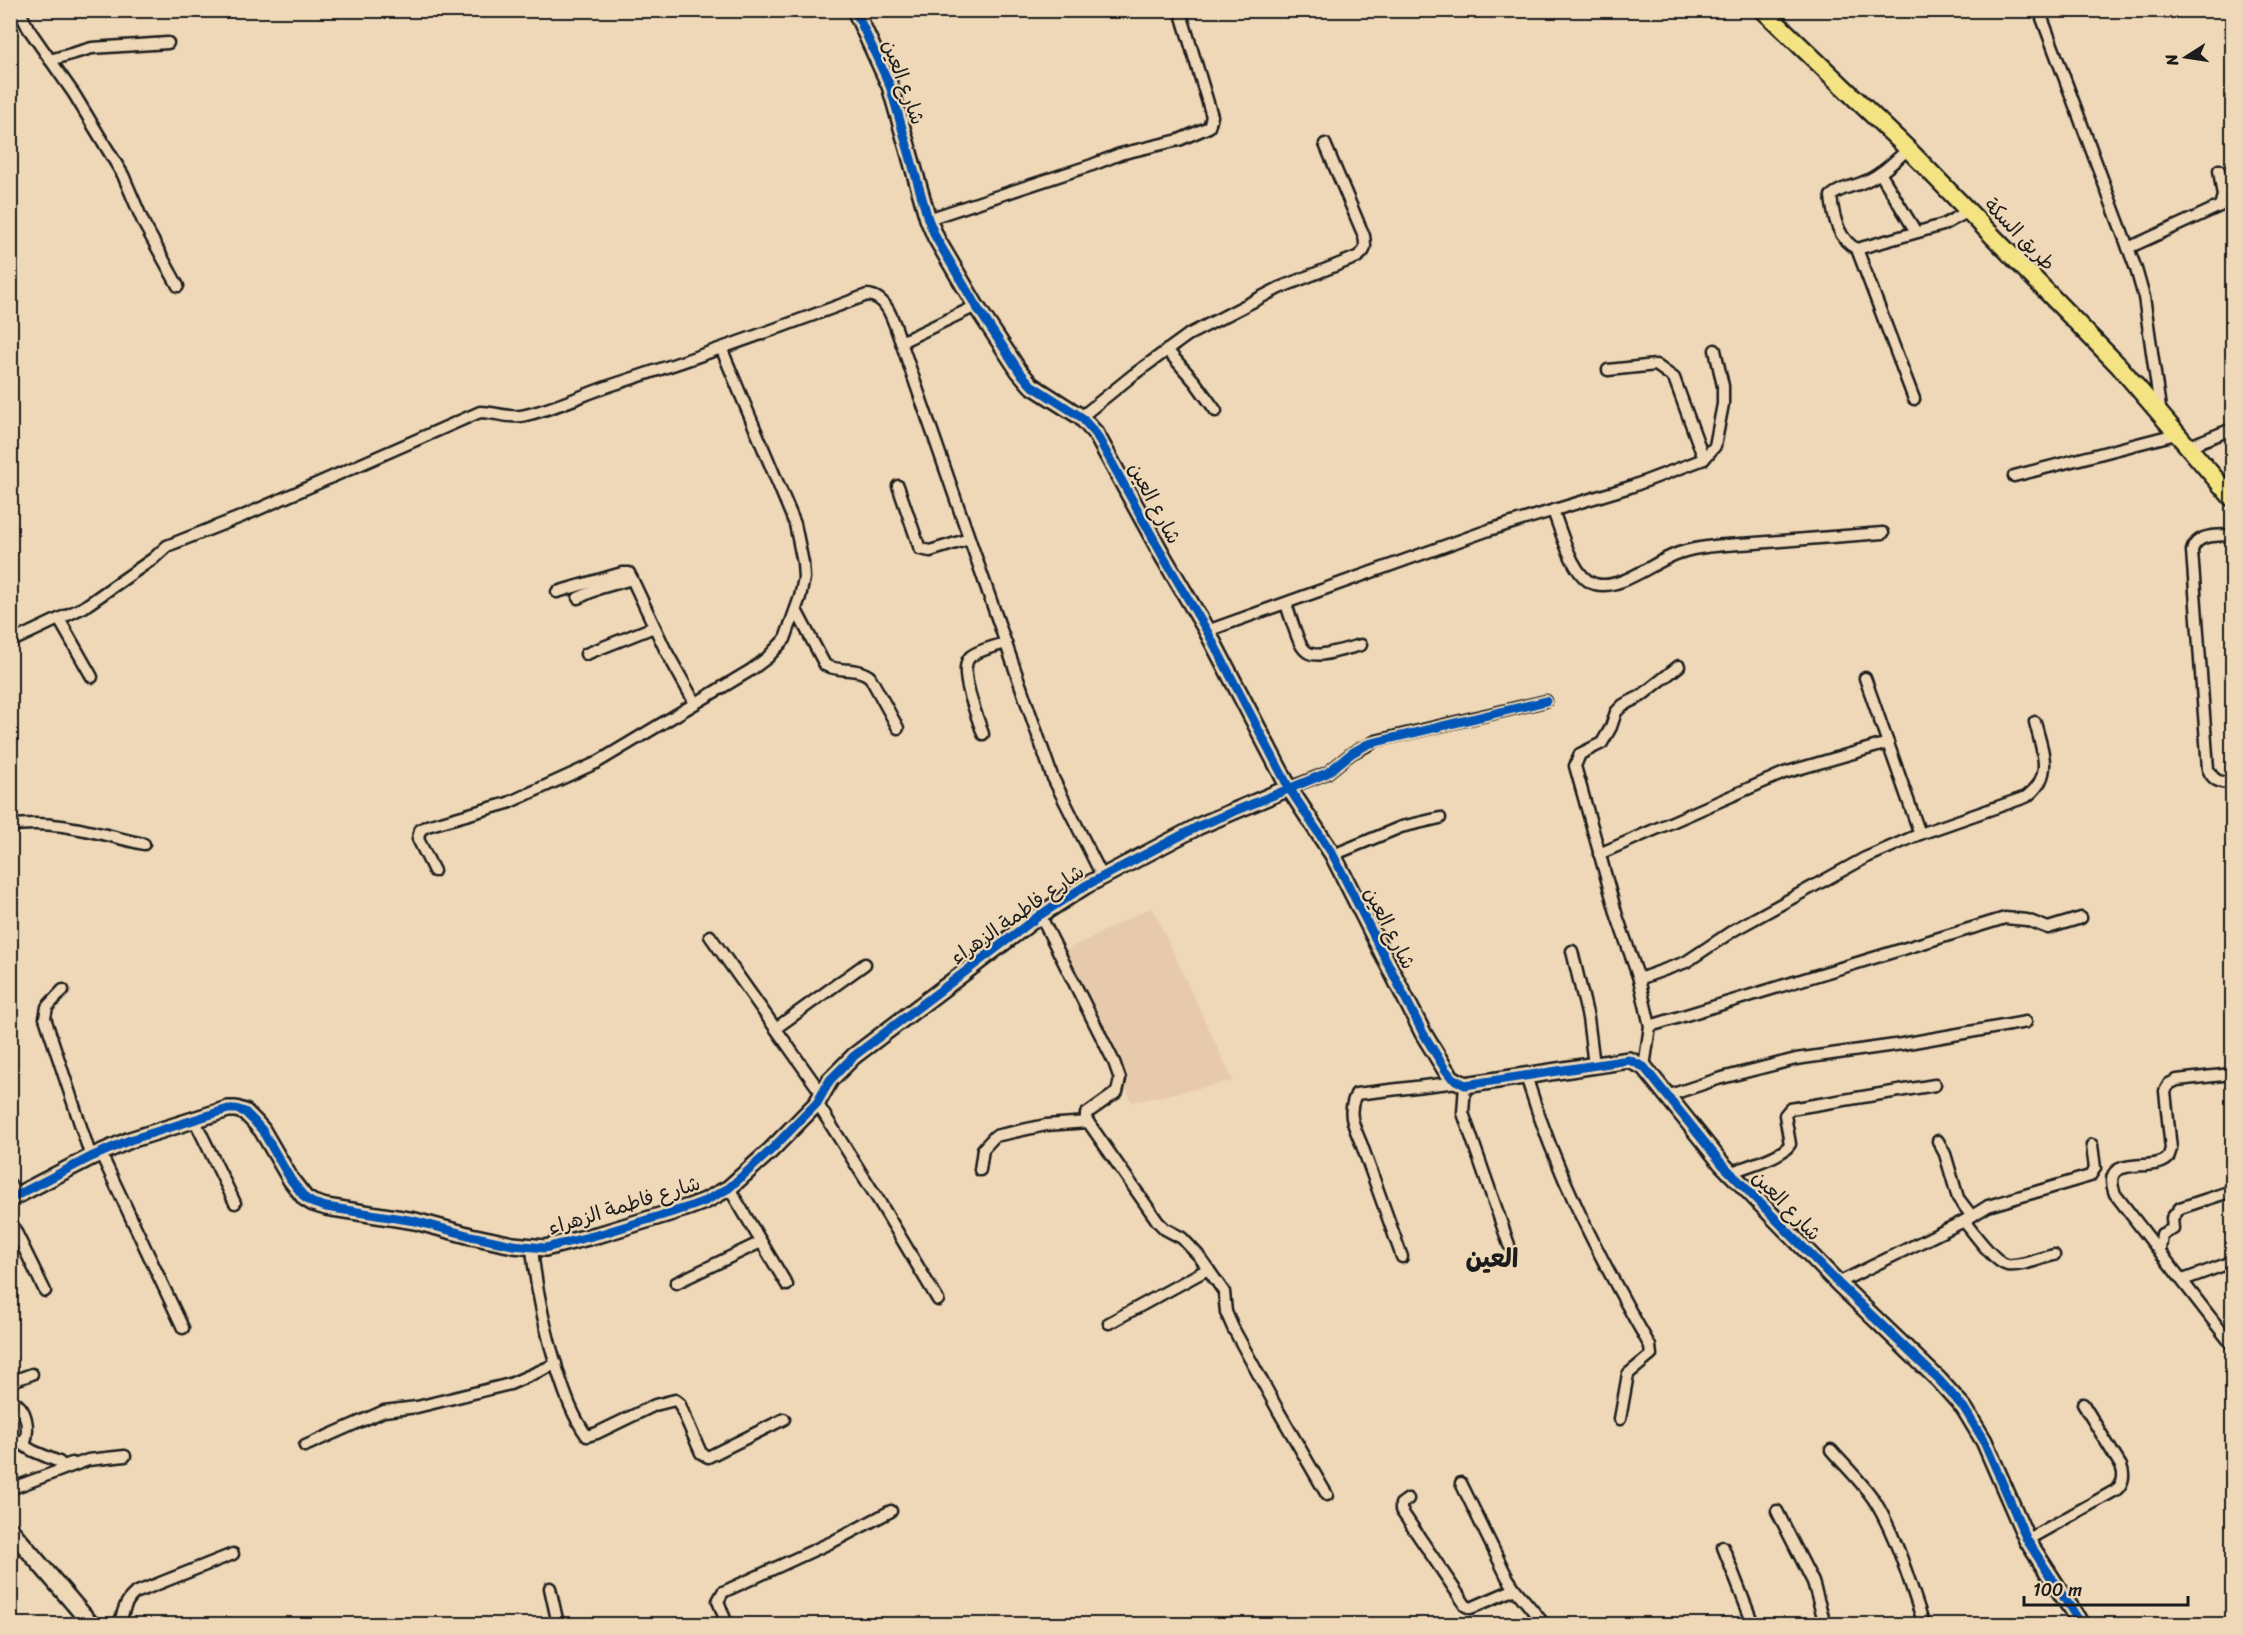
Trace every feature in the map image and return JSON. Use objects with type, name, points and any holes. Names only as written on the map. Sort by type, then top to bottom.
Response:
[{"type":"main road","name":"طريق السكة","points":[[1763,10],[1908,149],[2119,366],[2161,418],[2232,498]]},
{"type":"street","points":[[19,10],[123,175],[144,224],[178,286]]},
{"type":"street","name":"شارع العين","points":[[855,10],[890,86],[928,219],[936,238],[976,306],[1019,371],[1031,385],[1081,417],[1101,441],[1164,558],[1207,630],[1289,788],[1333,855],[1423,1033],[1444,1069],[1461,1083]]},
{"type":"street","points":[[928,219],[1120,154],[1179,140],[1209,127],[1212,116],[1180,10]]},
{"type":"street","points":[[2039,10],[2128,248],[2144,297],[2161,418]]},
{"type":"street","points":[[50,60],[92,48],[168,43]]},
{"type":"street","points":[[1081,417],[1188,335],[1279,288],[1357,257],[1364,252],[1366,248],[1364,236],[1325,144]]},
{"type":"street","points":[[1908,149],[1880,173],[1831,196],[1834,218],[1841,237],[1849,246],[1857,249],[1943,225],[1969,211]]},
{"type":"street","points":[[2128,248],[2220,206],[2223,196],[2219,170]]},
{"type":"street","points":[[1880,173],[1916,232]]},
{"type":"street","points":[[1857,249],[1914,399]]},
{"type":"street","points":[[10,642],[84,607],[154,558],[167,546],[243,516],[480,412],[519,416],[552,407],[591,392],[722,350],[867,295],[874,296],[886,306],[901,342],[1052,776],[1102,876]]},
{"type":"street","points":[[901,342],[976,306]]},
{"type":"street","points":[[434,871],[418,839],[420,830],[508,803],[596,763],[751,670],[778,649],[785,639],[796,610],[804,578],[801,548],[795,524],[722,350]]},
{"type":"street","points":[[1167,350],[1216,411]]},
{"type":"street","points":[[1207,630],[1286,604],[1461,540],[1630,487],[1704,459],[1715,446],[1723,404],[1723,386],[1715,350]]},
{"type":"street","points":[[1608,370],[1656,365],[1674,378],[1704,459]]},
{"type":"street","points":[[2014,476],[2232,429]]},
{"type":"street","points":[[898,486],[921,549],[930,551],[969,539]]},
{"type":"street","points":[[1553,511],[1577,571],[1588,582],[1595,585],[1605,585],[1631,578],[1669,556],[1705,547],[1882,533]]},
{"type":"street","points":[[2232,535],[2202,538],[2193,546],[2192,551],[2208,769],[2215,780],[2232,783]]},
{"type":"street","points":[[557,592],[629,573],[654,627],[695,704]]},
{"type":"street","points":[[578,598],[600,588],[632,579]]},
{"type":"street","points":[[1286,604],[1299,643],[1310,655],[1322,656],[1361,645]]},
{"type":"street","points":[[796,610],[825,665],[833,670],[863,671],[870,677],[898,729]]},
{"type":"street","points":[[59,619],[92,677]]},
{"type":"street","points":[[585,654],[654,627]]},
{"type":"street","points":[[983,734],[966,680],[966,664],[971,656],[1006,643]]},
{"type":"street","points":[[1402,1257],[1353,1125],[1350,1107],[1356,1094],[1526,1076],[1629,1060],[1644,1066],[1650,1026],[1639,979],[1617,916],[1575,765],[1580,754],[1602,743],[1616,712],[1623,705],[1641,696],[1679,666]]},
{"type":"street","points":[[1865,678],[1920,834]]},
{"type":"street","points":[[1289,788],[1327,772],[1352,753],[1376,741],[1546,701]]},
{"type":"street","points":[[1639,979],[1686,962],[1797,894],[1865,858],[1920,834],[2018,800],[2033,792],[2044,769],[2035,722]]},
{"type":"street","points":[[1599,854],[1784,772],[1888,743]]},
{"type":"street","name":"شارع فاطمة الزهراء","points":[[12,1193],[130,1140],[236,1108],[245,1112],[262,1130],[291,1180],[305,1198],[326,1207],[414,1221],[471,1236],[532,1248],[558,1246],[689,1208],[729,1188],[770,1151],[820,1098],[837,1072],[854,1056],[1040,915],[1102,876],[1199,826],[1289,788]]},
{"type":"street","points":[[1333,855],[1401,827],[1440,818]]},
{"type":"street","points":[[10,826],[28,823],[56,826],[144,844]]},
{"type":"street","points":[[1040,915],[1114,1062],[1119,1079],[1120,1086],[1112,1097],[1086,1114],[1088,1122],[1158,1222],[1165,1229],[1182,1238],[1224,1292],[1226,1312],[1233,1328],[1326,1495]]},
{"type":"street","points":[[1650,1026],[2005,918],[2027,920],[2048,928],[2080,918]]},
{"type":"street","points":[[710,936],[776,1028],[820,1098],[938,1300]]},
{"type":"street","points":[[1572,951],[1588,1018],[1594,1065]]},
{"type":"street","points":[[776,1028],[865,964]]},
{"type":"street","points":[[63,990],[47,1007],[45,1018],[96,1156],[183,1328]]},
{"type":"street","points":[[1667,1096],[1718,1079],[1796,1059],[1902,1044],[2026,1022]]},
{"type":"street","name":"شارع العين","points":[[1644,1066],[1730,1173],[1838,1283],[1940,1380],[1964,1408],[1984,1441],[2027,1540],[2081,1624]]},
{"type":"street","points":[[2232,1074],[2177,1080],[2169,1083],[2165,1091],[2171,1149],[2168,1158],[2156,1165],[2125,1166],[2115,1174],[2113,1187],[2115,1194],[2232,1345]]},
{"type":"street","points":[[1526,1076],[1550,1149],[1584,1226],[1650,1346],[1651,1354],[1628,1374],[1622,1396],[1620,1419]]},
{"type":"street","points":[[1461,1083],[1463,1113],[1509,1245]]},
{"type":"street","points":[[1730,1173],[1788,1149],[1790,1144],[1785,1115],[1790,1109],[1935,1084]]},
{"type":"street","points":[[194,1119],[235,1203]]},
{"type":"street","points":[[980,1170],[984,1149],[995,1136],[1046,1125],[1088,1122]]},
{"type":"street","points":[[1938,1142],[1945,1154],[1958,1198],[1968,1218],[1997,1259],[2005,1264],[2015,1264],[2054,1255]]},
{"type":"street","points":[[1838,1283],[1997,1203],[2090,1176],[2095,1168],[2092,1145]]},
{"type":"street","points":[[729,1188],[788,1284]]},
{"type":"street","points":[[2160,1250],[2162,1234],[2173,1229],[2172,1218],[2180,1208],[2232,1191]]},
{"type":"street","points":[[10,1220],[45,1291]]},
{"type":"street","points":[[676,1282],[761,1242]]},
{"type":"street","points":[[532,1248],[537,1297],[543,1324],[574,1415],[587,1436],[655,1405],[675,1400],[679,1403],[701,1453],[708,1457],[784,1419]]},
{"type":"street","points":[[2183,1280],[2232,1262]]},
{"type":"street","points":[[1108,1323],[1208,1269]]},
{"type":"street","points":[[304,1446],[384,1411],[417,1407],[510,1384],[556,1364]]},
{"type":"street","points":[[10,1382],[32,1374]]},
{"type":"street","points":[[10,1400],[15,1401],[25,1414],[28,1430],[25,1443],[13,1444]]},
{"type":"street","points":[[2027,1540],[2116,1490],[2122,1483],[2121,1466],[2083,1404]]},
{"type":"street","points":[[13,1444],[63,1466],[88,1460],[125,1456]]},
{"type":"street","points":[[1831,1450],[1869,1494],[1881,1513],[1897,1549],[1924,1624]]},
{"type":"street","points":[[10,1489],[88,1460]]},
{"type":"street","points":[[1461,1483],[1515,1589],[1544,1624]]},
{"type":"street","points":[[1408,1499],[1401,1504],[1401,1510],[1467,1606],[1471,1608],[1515,1589]]},
{"type":"street","points":[[727,1624],[718,1600],[723,1592],[834,1541],[891,1511]]},
{"type":"street","points":[[1778,1511],[1813,1582],[1825,1624]]},
{"type":"street","points":[[10,1529],[91,1624]]},
{"type":"street","points":[[1723,1547],[1753,1624]]},
{"type":"street","points":[[119,1624],[123,1608],[135,1593],[233,1554]]},
{"type":"street","points":[[550,1588],[558,1624]]},
{"type":"shaded area","points":[[1152,907],[1233,1081],[1132,1102],[1062,952]]},
{"type":"cycle path","points":[[855,10],[890,86],[928,219],[936,238],[976,306],[1019,371],[1031,385],[1081,417],[1096,434],[1207,631],[1289,788],[1333,855],[1423,1033],[1445,1069],[1452,1078],[1465,1085],[1629,1060],[1644,1067],[1722,1164],[1838,1283],[1939,1380],[1964,1408],[1984,1441],[2027,1540],[2081,1624]]},
{"type":"cycle path","points":[[10,1199],[91,1157],[130,1140],[228,1109],[236,1109],[245,1112],[262,1130],[291,1180],[305,1198],[326,1207],[415,1221],[513,1245],[545,1248],[689,1207],[729,1188],[770,1151],[817,1103],[830,1080],[854,1056],[1040,915],[1085,886],[1199,826],[1327,773],[1352,753],[1368,744],[1546,701]]},
{"type":"district","name":"العين","points":[[1492,1258]]}]
